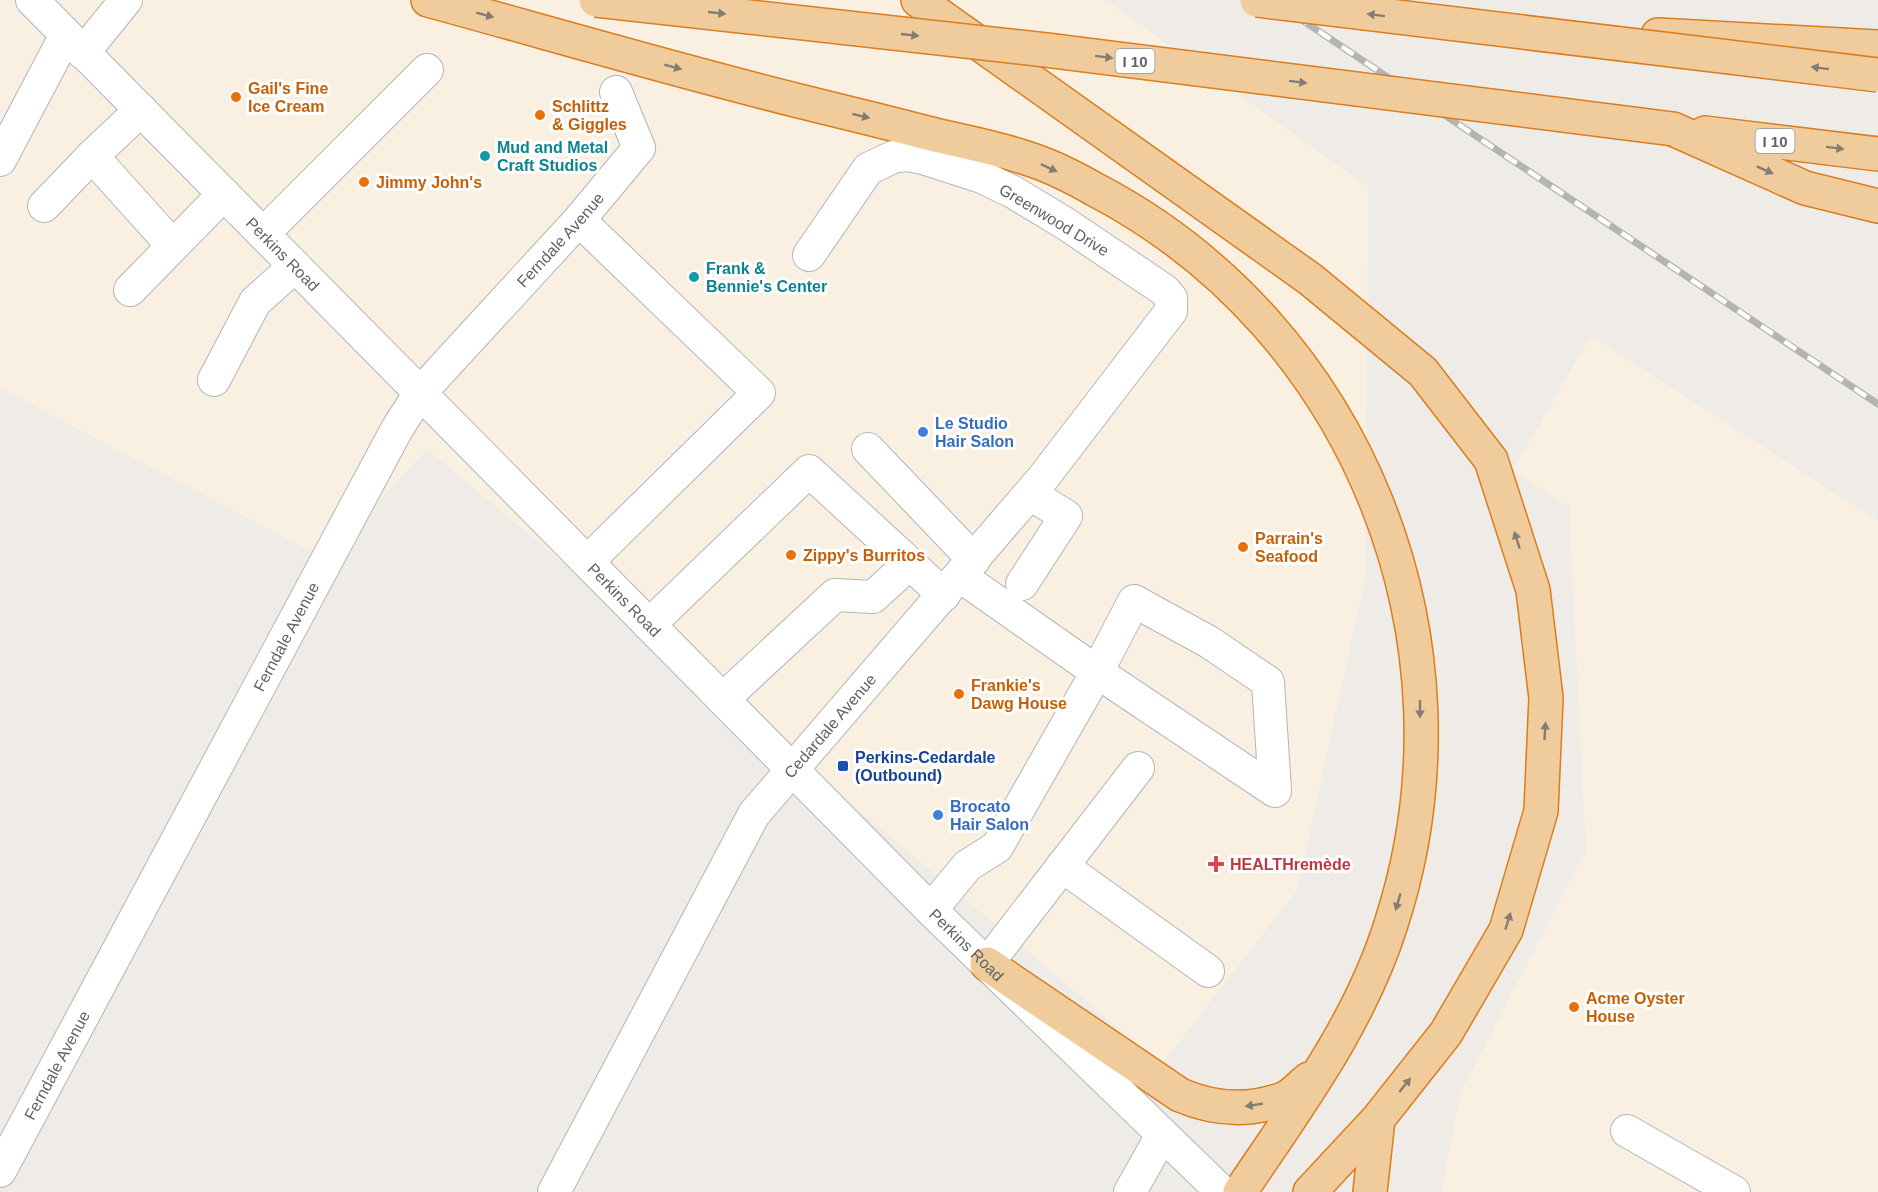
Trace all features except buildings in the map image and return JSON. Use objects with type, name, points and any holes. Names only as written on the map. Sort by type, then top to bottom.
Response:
[{"type":"highway","points":[[428,0],[780,96],[1028,158],[1095,189],[1159,227],[1247,300],[1314,383],[1346,435],[1367,477],[1401,572],[1411,614],[1420,697],[1418,806],[1412,846],[1401,892],[1378,961],[1343,1034],[1240,1192]]},
{"type":"highway","name":"I 10","points":[[596,0],[1046,50],[1878,154]]},
{"type":"highway","points":[[918,0],[1310,279],[1423,372],[1491,460],[1533,590],[1546,698],[1541,811],[1506,930],[1446,1033],[1378,1119],[1310,1192]]},
{"type":"highway","points":[[1257,0],[1878,75]]},
{"type":"highway","points":[[1428,21],[1878,47]]},
{"type":"highway","points":[[1673,129],[1805,188],[1878,206]]},
{"type":"highway","points":[[987,964],[1180,1095],[1201,1103],[1227,1108],[1253,1106],[1285,1099],[1322,1068]]},
{"type":"highway","points":[[1370,1192],[1378,1119]]},
{"type":"street","name":"Perkins Road","points":[[32,0],[588,561],[792,771],[931,910],[1222,1192]]},
{"type":"street","points":[[0,160],[75,44],[126,0]]},
{"type":"street","points":[[263,234],[427,70]]},
{"type":"street","name":"Ferndale Avenue","points":[[0,1171],[397,429],[420,393],[579,219],[639,148],[616,92]]},
{"type":"street","points":[[44,206],[141,110]]},
{"type":"street","name":"Greenwood Drive","points":[[809,255],[868,169],[893,157],[907,155],[982,177],[1013,192],[1066,224],[1164,290],[1168,293],[1172,303]]},
{"type":"street","points":[[92,156],[173,246]]},
{"type":"street","points":[[130,290],[224,194]]},
{"type":"street","points":[[579,219],[759,393],[588,561]]},
{"type":"street","points":[[214,380],[255,302],[295,266]]},
{"type":"street","name":"Cedardale Avenue","points":[[554,1192],[754,814],[1030,494],[1167,318],[1172,303]]},
{"type":"street","points":[[867,448],[959,577],[1097,672],[1275,791],[1268,682],[1209,642],[1134,601],[1097,672],[997,847],[967,866],[931,910]]},
{"type":"street","points":[[649,625],[809,471],[909,564],[959,577]]},
{"type":"street","points":[[1022,584],[1066,516],[1030,494]]},
{"type":"street","points":[[723,699],[835,595],[873,597],[909,564]]},
{"type":"street","points":[[987,964],[1138,768]]},
{"type":"street","points":[[1062,866],[1208,971]]},
{"type":"street","points":[[1627,1131],[1734,1192]]},
{"type":"street","points":[[1130,1192],[1162,1135]]},
{"type":"shaded area","points":[[0,0],[1106,0],[1368,187],[1366,575],[1297,890],[1162,1064],[427,449],[326,559],[0,388]]},
{"type":"shaded area","points":[[1591,336],[1878,521],[1878,1192],[1441,1192],[1461,1092],[1586,850],[1569,507],[1513,470]]},
{"type":"railway","points":[[1272,0],[1878,404]]},
{"type":"place","name":"Gail's Fine Ice Cream","points":[[236,97]]},
{"type":"place","name":"Schlittz & Giggles","points":[[540,115]]},
{"type":"place","name":"Mud and Metal Craft Studios","points":[[485,156]]},
{"type":"place","name":"Jimmy John's","points":[[364,182]]},
{"type":"place","name":"Frank & Bennie's Center","points":[[694,277]]},
{"type":"place","name":"Le Studio Hair Salon","points":[[923,432]]},
{"type":"place","name":"Parrain's Seafood","points":[[1243,547]]},
{"type":"place","name":"Zippy's Burritos","points":[[791,555]]},
{"type":"place","name":"Frankie's Dawg House","points":[[959,694]]},
{"type":"place","name":"Perkins-Cedardale (Outbound)","points":[[843,766]]},
{"type":"place","name":"Brocato Hair Salon","points":[[938,815]]},
{"type":"place","name":"HEALTHremède","points":[[1216,864]]},
{"type":"place","name":"Acme Oyster House","points":[[1574,1007]]}]
